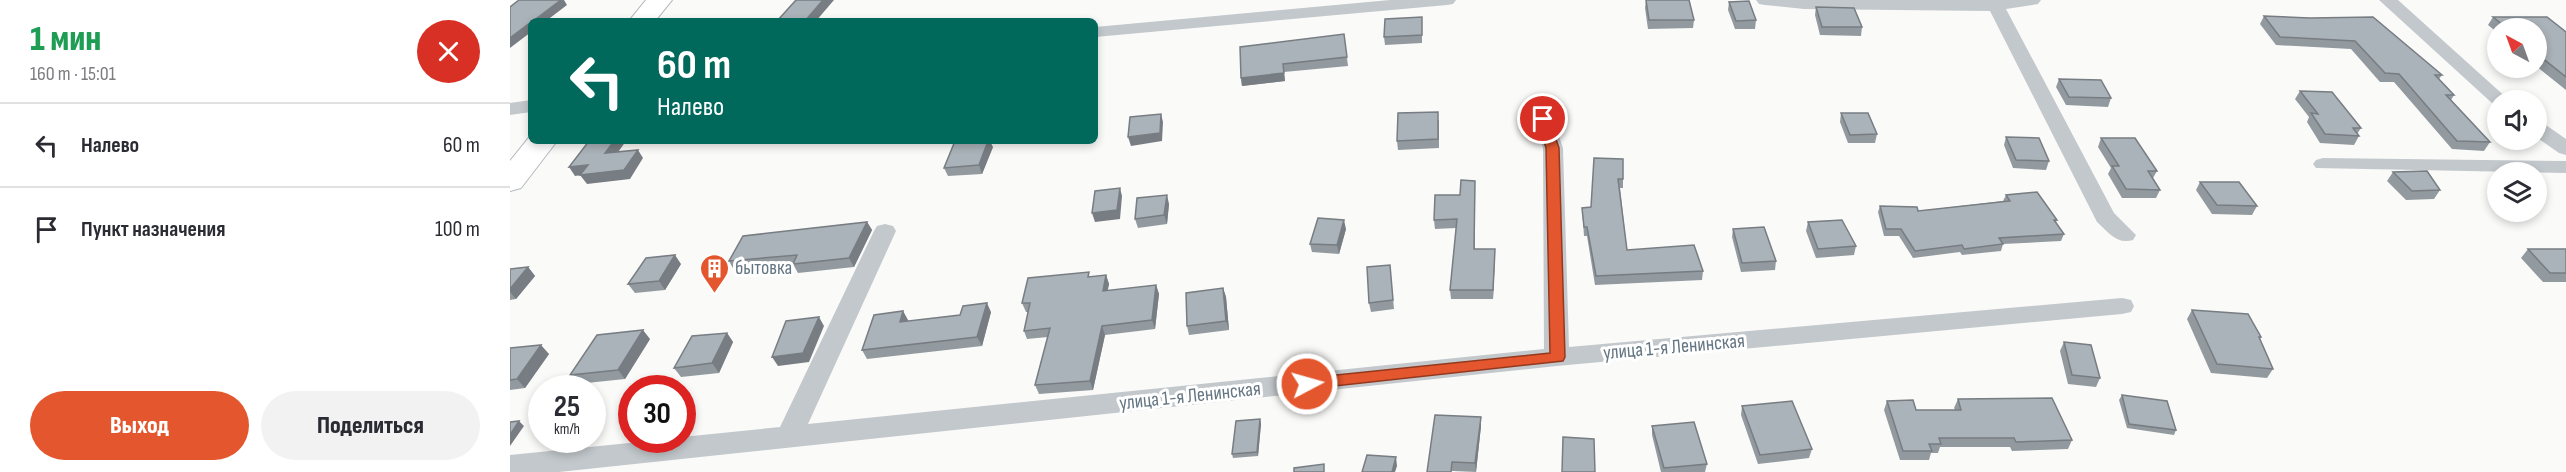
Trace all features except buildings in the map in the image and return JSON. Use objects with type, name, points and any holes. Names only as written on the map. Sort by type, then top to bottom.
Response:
[{"type":"main road","points":[[644,18],[659,0]]},
{"type":"main road","points":[[510,181],[540,144]]},
{"type":"street","points":[[1098,32],[1447,0]]},
{"type":"street","points":[[1765,0],[1804,4],[1996,6],[2032,0]]},
{"type":"street","points":[[2388,0],[2489,90]]},
{"type":"street","points":[[1996,6],[2105,217],[2125,235]]},
{"type":"street","points":[[510,109],[528,106]]},
{"type":"street","points":[[1543,119],[1553,148],[1557,357]]},
{"type":"street","points":[[2547,135],[2566,149]]},
{"type":"street","points":[[2323,164],[2566,167]]},
{"type":"street","points":[[789,436],[885,231]]},
{"type":"street","name":"улица 1-я Ленинская","points":[[510,466],[1557,357],[2122,306]]},
{"type":"place","name":"бытовка","points":[[714,294]]},
{"type":"route","points":[[1307,384],[1557,357],[1553,148],[1543,119]]}]
